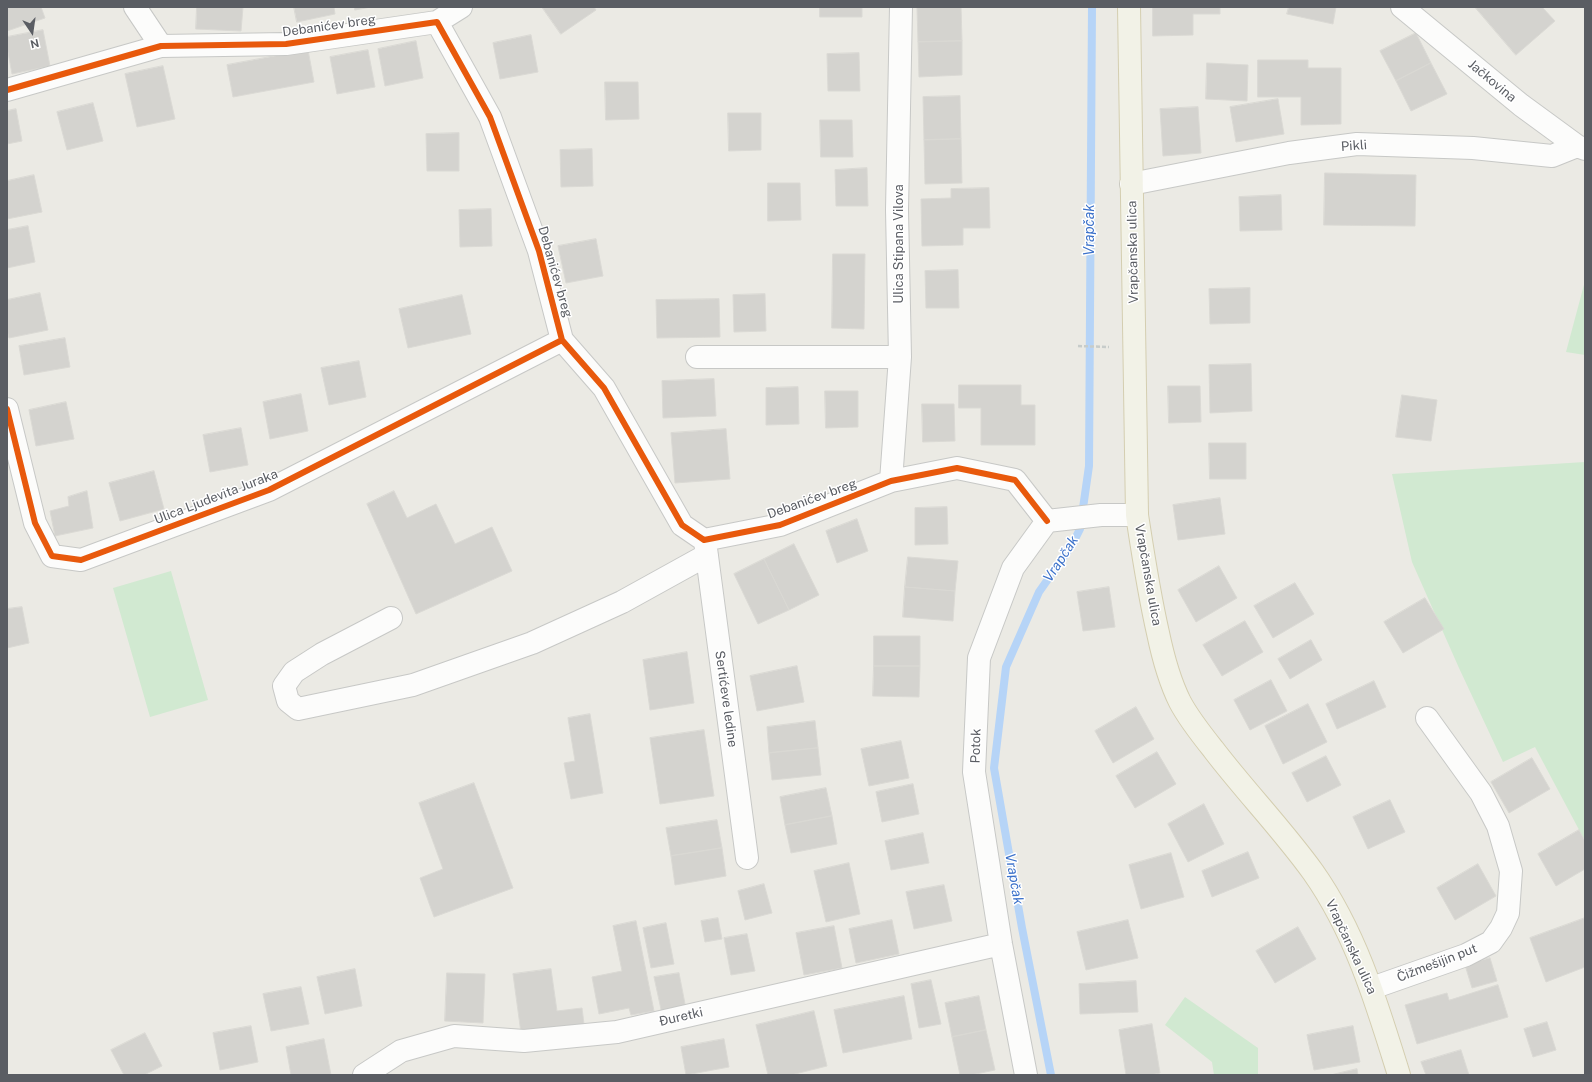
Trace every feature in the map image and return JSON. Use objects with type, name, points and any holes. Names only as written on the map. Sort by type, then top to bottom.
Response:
[{"type":"main road","name":"Vrapčanska ulica","points":[[1129,7],[1137,514],[1148,592],[1166,667],[1180,702],[1192,722],[1225,765],[1289,840],[1313,872],[1342,920],[1372,988],[1400,1075]]},
{"type":"street","points":[[135,7],[161,46]]},
{"type":"street","points":[[437,22],[461,7]]},
{"type":"street","name":"Ulica Stipana Vilova","points":[[892,481],[900,357],[897,210],[901,7]]},
{"type":"street","name":"Jačkovina","points":[[1402,7],[1521,105],[1581,147]]},
{"type":"street","name":"Debanićev breg","points":[[7,90],[161,46],[286,44],[437,22],[490,117],[539,251],[562,340],[604,388],[682,525],[706,548],[780,525],[892,481],[957,468],[1014,480],[1047,521]]},
{"type":"street","name":"Pikli","points":[[1132,184],[1289,154],[1357,144],[1473,148],[1552,156],[1581,147]]},
{"type":"street","name":"Ulica Ljudevita Juraka","points":[[7,409],[35,523],[52,556],[81,560],[269,490],[562,340]]},
{"type":"street","points":[[697,357],[900,357]]},
{"type":"street","points":[[1047,521],[1101,515],[1137,514]]},
{"type":"street","name":"Potok","points":[[1026,1075],[1001,944],[974,772],[979,658],[1013,568],[1047,521]]},
{"type":"street","points":[[391,618],[322,654],[294,672],[284,686],[288,700],[298,709],[413,685],[532,643],[622,602],[706,548]]},
{"type":"street","name":"Sertićeve ledine","points":[[706,548],[747,858]]},
{"type":"street","name":"Čižmešijin put","points":[[1372,988],[1466,955],[1491,942],[1501,928],[1508,913],[1511,871],[1498,826],[1481,792],[1427,718]]},
{"type":"street","name":"Đuretki","points":[[364,1075],[401,1051],[454,1036],[524,1041],[617,1032],[1001,944]]},
{"type":"path","points":[[1078,346],[1107,347]]},
{"type":"green space","points":[[1585,281],[1585,355],[1566,352]]},
{"type":"green space","points":[[1585,462],[1585,841],[1535,747],[1503,762],[1412,562],[1392,474]]},
{"type":"green space","points":[[171,571],[208,700],[150,717],[113,588]]},
{"type":"green space","points":[[1185,997],[1258,1048],[1258,1075],[1214,1075],[1212,1062],[1165,1025]]},
{"type":"building","points":[[7,7],[41,7],[45,18],[7,31]]},
{"type":"building","points":[[197,7],[243,7],[241,31],[196,29]]},
{"type":"building","points":[[294,7],[334,7],[335,14],[297,22]]},
{"type":"building","points":[[355,7],[371,7],[355,10]]},
{"type":"building","points":[[542,7],[594,7],[596,10],[561,34]]},
{"type":"building","points":[[820,7],[862,7],[862,17],[820,17]]},
{"type":"building","points":[[961,7],[962,41],[918,42],[917,8]]},
{"type":"building","points":[[1153,7],[1220,7],[1220,14],[1193,14],[1193,35],[1153,36]]},
{"type":"building","points":[[1289,7],[1336,7],[1333,24],[1287,14]]},
{"type":"building","points":[[1475,7],[1542,7],[1555,21],[1516,55]]},
{"type":"building","points":[[43,30],[50,66],[12,74],[7,47],[7,37]]},
{"type":"building","points":[[1416,33],[1431,63],[1396,81],[1380,51]]},
{"type":"building","points":[[531,35],[538,72],[500,79],[493,43]]},
{"type":"building","points":[[416,41],[423,78],[385,86],[378,49]]},
{"type":"building","points":[[962,41],[962,75],[919,77],[918,42]]},
{"type":"building","points":[[308,50],[314,82],[233,97],[227,65]]},
{"type":"building","points":[[368,50],[375,87],[337,94],[330,57]]},
{"type":"building","points":[[859,53],[860,91],[828,91],[827,54]]},
{"type":"building","points":[[1258,60],[1308,60],[1308,68],[1341,68],[1341,124],[1301,125],[1301,97],[1258,97]]},
{"type":"building","points":[[1207,63],[1248,65],[1247,101],[1206,99]]},
{"type":"building","points":[[1431,63],[1447,94],[1411,111],[1396,81]]},
{"type":"building","points":[[163,66],[175,119],[137,127],[125,74]]},
{"type":"building","points":[[605,82],[638,82],[639,119],[606,120]]},
{"type":"building","points":[[960,96],[961,139],[924,140],[923,97]]},
{"type":"building","points":[[1278,99],[1284,134],[1236,142],[1230,107]]},
{"type":"building","points":[[93,103],[103,141],[67,150],[57,112]]},
{"type":"building","points":[[1198,107],[1201,153],[1163,156],[1160,109]]},
{"type":"building","points":[[16,109],[22,141],[7,144],[7,111]]},
{"type":"building","points":[[728,113],[761,113],[761,150],[729,151]]},
{"type":"building","points":[[820,120],[852,120],[853,157],[821,157]]},
{"type":"building","points":[[459,133],[459,171],[427,171],[426,134]]},
{"type":"building","points":[[961,139],[962,183],[925,184],[924,140]]},
{"type":"building","points":[[592,149],[593,186],[561,187],[560,150]]},
{"type":"building","points":[[867,168],[868,206],[836,206],[835,170]]},
{"type":"building","points":[[1325,173],[1416,175],[1415,226],[1324,225]]},
{"type":"building","points":[[34,175],[42,212],[7,219],[7,181]]},
{"type":"building","points":[[768,183],[800,183],[801,220],[768,221]]},
{"type":"building","points":[[989,188],[990,228],[963,228],[963,245],[922,246],[921,199],[951,198],[951,189]]},
{"type":"building","points":[[1281,195],[1282,230],[1240,231],[1239,197]]},
{"type":"building","points":[[491,209],[492,246],[460,247],[459,210]]},
{"type":"building","points":[[28,226],[35,262],[7,268],[7,230]]},
{"type":"building","points":[[596,239],[603,276],[566,283],[558,246]]},
{"type":"building","points":[[833,254],[865,254],[864,329],[832,328]]},
{"type":"building","points":[[958,270],[959,308],[926,308],[925,271]]},
{"type":"building","points":[[1250,288],[1250,323],[1210,324],[1209,289]]},
{"type":"building","points":[[40,293],[48,330],[9,338],[7,330],[7,300]]},
{"type":"building","points":[[765,294],[766,331],[734,332],[733,295]]},
{"type":"building","points":[[462,295],[471,334],[408,348],[399,309]]},
{"type":"building","points":[[719,299],[720,337],[657,338],[656,300]]},
{"type":"building","points":[[65,338],[70,367],[24,375],[19,346]]},
{"type":"building","points":[[359,361],[366,397],[329,405],[321,368]]},
{"type":"building","points":[[1251,364],[1252,411],[1210,413],[1209,365]]},
{"type":"building","points":[[714,379],[716,416],[663,418],[662,381]]},
{"type":"building","points":[[959,385],[1021,385],[1021,405],[1035,405],[1035,445],[981,445],[981,408],[959,408]]},
{"type":"building","points":[[1168,386],[1200,386],[1201,422],[1169,423]]},
{"type":"building","points":[[798,387],[799,424],[766,425],[766,388]]},
{"type":"building","points":[[825,391],[858,391],[858,427],[826,428]]},
{"type":"building","points":[[301,394],[308,431],[270,439],[263,402]]},
{"type":"building","points":[[1402,395],[1437,400],[1431,441],[1396,437]]},
{"type":"building","points":[[66,402],[74,439],[36,446],[29,410]]},
{"type":"building","points":[[922,404],[954,404],[955,441],[923,442]]},
{"type":"building","points":[[241,428],[248,465],[210,472],[203,435]]},
{"type":"building","points":[[726,429],[730,479],[675,483],[671,433]]},
{"type":"building","points":[[1209,443],[1246,443],[1246,479],[1210,479]]},
{"type":"building","points":[[154,471],[164,509],[120,521],[109,483]]},
{"type":"building","points":[[87,491],[93,528],[55,536],[50,511],[69,506],[68,497]]},
{"type":"building","points":[[394,491],[407,518],[436,504],[455,544],[492,527],[512,571],[416,614],[367,504]]},
{"type":"building","points":[[1220,498],[1225,534],[1178,540],[1173,505]]},
{"type":"building","points":[[947,507],[948,544],[915,545],[915,508]]},
{"type":"building","points":[[857,519],[868,551],[837,563],[826,531]]},
{"type":"building","points":[[794,544],[819,595],[789,610],[764,559]]},
{"type":"building","points":[[908,557],[958,561],[955,591],[905,587]]},
{"type":"building","points":[[764,559],[789,610],[758,624],[734,574]]},
{"type":"building","points":[[1219,566],[1237,598],[1196,622],[1178,590]]},
{"type":"building","points":[[1295,583],[1314,614],[1273,638],[1254,606]]},
{"type":"building","points":[[905,587],[955,591],[953,621],[903,617]]},
{"type":"building","points":[[1109,587],[1115,627],[1083,631],[1077,592]]},
{"type":"building","points":[[1425,598],[1444,629],[1403,653],[1384,622]]},
{"type":"building","points":[[22,607],[29,643],[7,648],[7,609]]},
{"type":"building","points":[[1245,621],[1263,652],[1222,676],[1203,645]]},
{"type":"building","points":[[874,636],[920,636],[920,666],[874,666]]},
{"type":"building","points":[[1311,640],[1322,660],[1290,679],[1278,659]]},
{"type":"building","points":[[687,652],[694,703],[650,710],[643,660]]},
{"type":"building","points":[[797,666],[804,702],[757,711],[750,676]]},
{"type":"building","points":[[874,666],[920,666],[919,697],[873,696]]},
{"type":"building","points":[[1271,680],[1287,711],[1250,730],[1234,700]]},
{"type":"building","points":[[1374,681],[1386,707],[1337,729],[1326,704]]},
{"type":"building","points":[[1308,704],[1327,742],[1283,764],[1265,726]]},
{"type":"building","points":[[1136,707],[1154,739],[1113,763],[1095,731]]},
{"type":"building","points":[[590,714],[603,793],[571,799],[564,763],[575,761],[568,718]]},
{"type":"building","points":[[815,721],[818,748],[769,753],[767,727]]},
{"type":"building","points":[[704,730],[714,796],[660,804],[650,738]]},
{"type":"building","points":[[901,741],[909,778],[869,786],[861,749]]},
{"type":"building","points":[[818,748],[821,775],[772,780],[769,753]]},
{"type":"building","points":[[1157,752],[1176,784],[1135,808],[1116,776]]},
{"type":"building","points":[[1326,756],[1341,785],[1307,802],[1292,773]]},
{"type":"building","points":[[1532,758],[1550,789],[1509,813],[1491,782]]},
{"type":"building","points":[[474,783],[513,888],[434,917],[420,878],[443,869],[419,803]]},
{"type":"building","points":[[913,784],[919,814],[882,822],[876,792]]},
{"type":"building","points":[[826,788],[832,816],[785,825],[780,797]]},
{"type":"building","points":[[1390,800],[1405,832],[1368,849],[1353,817]]},
{"type":"building","points":[[1204,804],[1224,844],[1188,862],[1168,824]]},
{"type":"building","points":[[832,816],[837,844],[791,853],[785,825]]},
{"type":"building","points":[[717,820],[722,848],[671,856],[666,828]]},
{"type":"building","points":[[1579,830],[1585,841],[1585,869],[1556,886],[1538,854]]},
{"type":"building","points":[[923,833],[929,863],[891,870],[885,841]]},
{"type":"building","points":[[722,848],[726,876],[675,885],[671,856]]},
{"type":"building","points":[[1248,852],[1259,878],[1212,897],[1202,871]]},
{"type":"building","points":[[1171,853],[1184,897],[1141,909],[1129,865]]},
{"type":"building","points":[[849,863],[860,914],[826,922],[814,871]]},
{"type":"building","points":[[1478,864],[1496,896],[1455,920],[1437,888]]},
{"type":"building","points":[[764,884],[772,913],[745,920],[738,891]]},
{"type":"building","points":[[944,885],[952,921],[914,929],[906,892]]},
{"type":"building","points":[[718,918],[722,939],[705,942],[701,921]]},
{"type":"building","points":[[1585,918],[1585,967],[1546,982],[1530,938]]},
{"type":"building","points":[[892,920],[899,954],[856,963],[849,929]]},
{"type":"building","points":[[1128,920],[1138,958],[1086,970],[1077,932]]},
{"type":"building","points":[[636,921],[654,1011],[631,1015],[629,1008],[599,1014],[592,977],[622,971],[613,926]]},
{"type":"building","points":[[666,923],[674,964],[651,968],[643,928]]},
{"type":"building","points":[[834,926],[842,968],[804,975],[796,933]]},
{"type":"building","points":[[1298,927],[1316,959],[1275,983],[1256,951]]},
{"type":"building","points":[[747,934],[755,971],[731,975],[724,938]]},
{"type":"building","points":[[1490,958],[1497,981],[1472,988],[1465,965]]},
{"type":"building","points":[[355,969],[362,1006],[325,1014],[317,977]]},
{"type":"building","points":[[551,969],[557,1011],[582,1008],[584,1024],[521,1033],[513,974]]},
{"type":"building","points":[[447,973],[485,974],[483,1023],[445,1021]]},
{"type":"building","points":[[679,973],[686,1009],[662,1014],[654,977]]},
{"type":"building","points":[[931,980],[941,1024],[919,1028],[911,984]]},
{"type":"building","points":[[1136,981],[1138,1012],[1080,1014],[1079,984]]},
{"type":"building","points":[[1498,985],[1508,1017],[1417,1044],[1405,1005],[1447,993],[1449,1000]]},
{"type":"building","points":[[301,987],[309,1024],[271,1031],[263,994]]},
{"type":"building","points":[[904,996],[912,1039],[843,1053],[834,1010]]},
{"type":"building","points":[[979,996],[986,1030],[952,1037],[945,1003]]},
{"type":"building","points":[[814,1011],[827,1066],[791,1075],[768,1075],[756,1025]]},
{"type":"building","points":[[1547,1022],[1556,1050],[1533,1057],[1524,1029]]},
{"type":"building","points":[[1152,1024],[1160,1073],[1150,1075],[1126,1075],[1119,1030]]},
{"type":"building","points":[[251,1026],[258,1062],[220,1070],[213,1033]]},
{"type":"building","points":[[1353,1026],[1360,1062],[1314,1070],[1307,1035]]},
{"type":"building","points":[[986,1030],[995,1070],[971,1075],[960,1075],[952,1037]]},
{"type":"building","points":[[145,1033],[162,1066],[144,1075],[124,1075],[111,1050]]},
{"type":"building","points":[[324,1039],[331,1075],[291,1075],[286,1047]]},
{"type":"building","points":[[724,1039],[729,1067],[686,1075],[681,1047]]},
{"type":"building","points":[[1461,1050],[1469,1075],[1426,1075],[1421,1062]]},
{"type":"building","points":[[1357,1069],[1358,1075],[1331,1075]]},
{"type":"waterway","name":"Vrapčak","points":[[1051,1075],[1022,928],[994,768],[1006,667],[1039,592],[1072,545],[1080,529],[1089,466],[1092,7]]},
{"type":"cycle path","points":[[7,90],[161,46],[286,44],[437,22],[490,117],[539,251],[562,340],[604,388],[682,525],[704,540],[780,525],[891,481],[957,468],[1015,480],[1047,521]]},
{"type":"cycle path","points":[[7,409],[35,523],[52,556],[81,560],[269,490],[562,340]]}]
